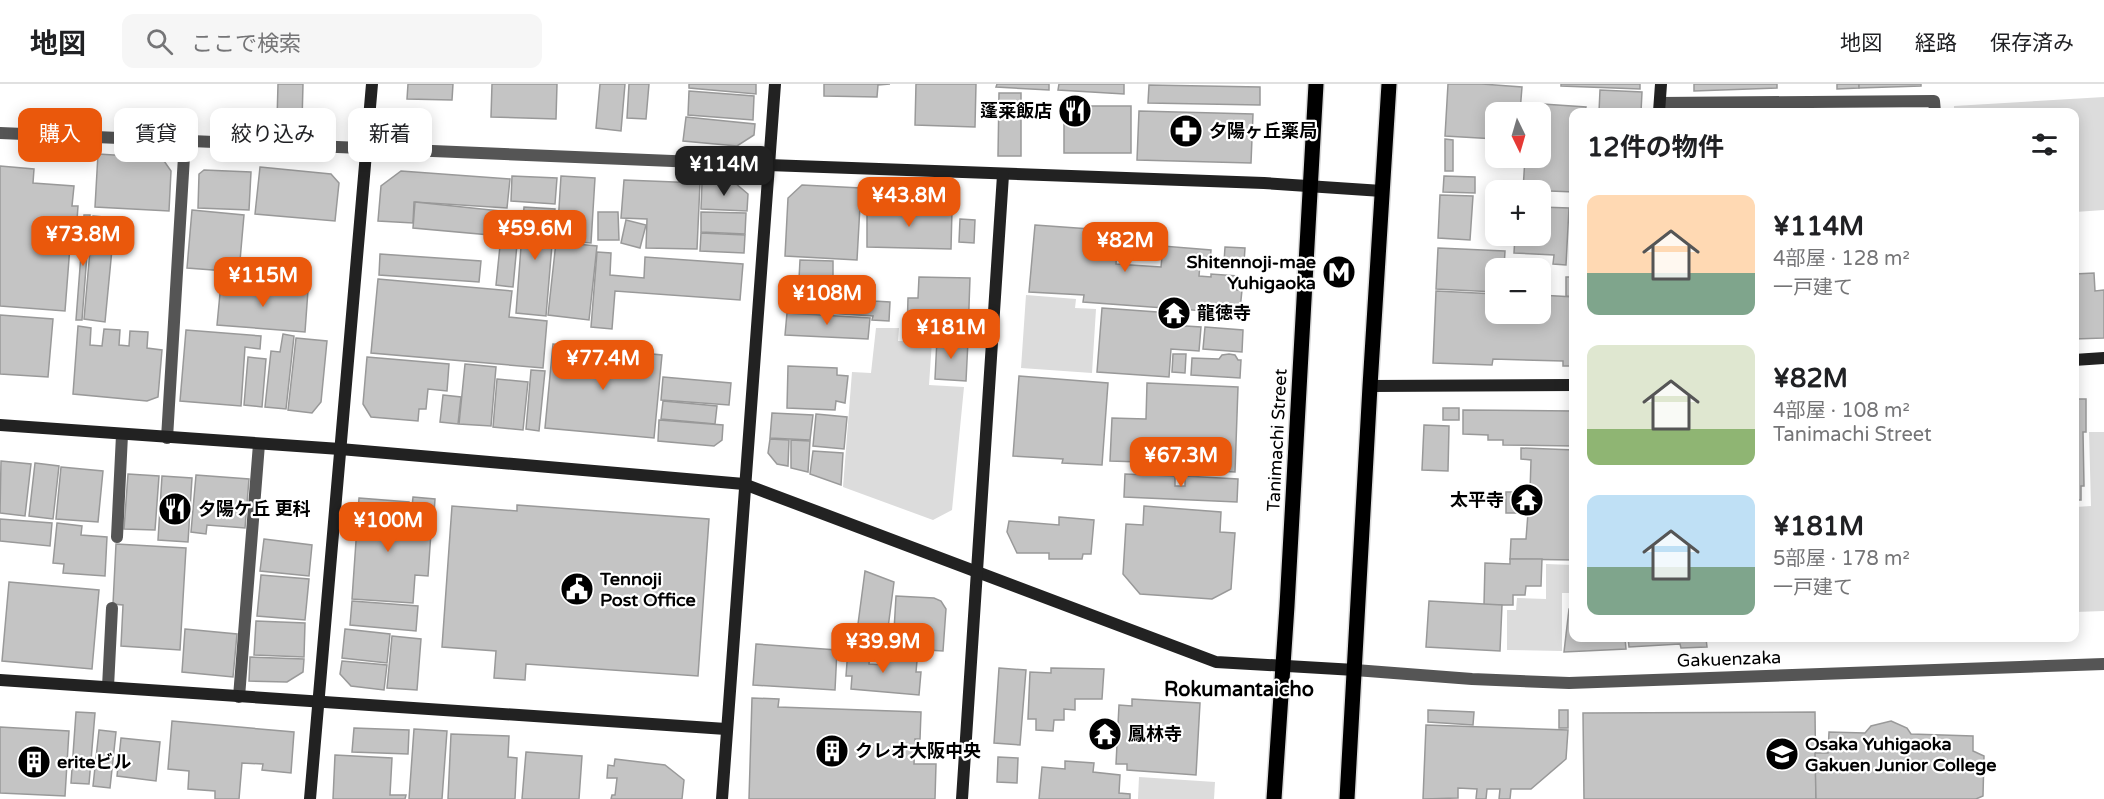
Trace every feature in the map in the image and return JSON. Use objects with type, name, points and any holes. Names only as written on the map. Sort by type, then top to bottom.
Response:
[{"type":"main road","name":"Tanimachi Street","points":[[1274,799],[1284,666],[1316,84]]},
{"type":"main road","points":[[1347,799],[1389,84]]},
{"type":"street","points":[[370,108],[372,84]]},
{"type":"street","points":[[722,799],[775,84]]},
{"type":"street","points":[[1661,84],[1660,108],[1934,101],[1935,108]]},
{"type":"street","points":[[0,133],[114,137]]},
{"type":"street","points":[[198,141],[348,146]]},
{"type":"street","points":[[432,150],[1382,190]]},
{"type":"street","points":[[166,438],[184,162]]},
{"type":"street","points":[[310,799],[365,162]]},
{"type":"street","points":[[962,799],[1003,175]]},
{"type":"street","points":[[2079,360],[2104,358]]},
{"type":"street","points":[[1370,386],[1569,385]]},
{"type":"street","points":[[0,425],[340,449],[744,484],[1216,662],[1355,670]]},
{"type":"street","points":[[117,537],[122,435]]},
{"type":"street","points":[[239,697],[259,444]]},
{"type":"street","points":[[108,687],[112,608]]},
{"type":"street","name":"Gakuenzaka","points":[[1355,670],[1472,679],[1569,683],[2104,664]]},
{"type":"street","points":[[0,680],[726,729]]},
{"type":"shaded area","points":[[2104,97],[2104,210],[2079,212],[2079,108],[1954,108],[1954,106]]},
{"type":"shaded area","points":[[1026,295],[1076,299],[1075,308],[1096,309],[1092,373],[1021,368]]},
{"type":"shaded area","points":[[876,328],[899,328],[898,341],[932,341],[929,385],[964,387],[952,510],[933,520],[843,487],[852,372],[871,373]]},
{"type":"shaded area","points":[[2089,432],[2104,432],[2104,611],[2079,612],[2079,507],[2091,506]]},
{"type":"shaded area","points":[[1546,564],[1569,565],[1569,593],[1562,593],[1562,651],[1507,650],[1507,610],[1516,610],[1517,598],[1546,599]]},
{"type":"shaded area","points":[[1139,777],[1215,782],[1214,799],[1138,799]]},
{"type":"building","points":[[278,84],[303,84],[302,108],[277,108]]},
{"type":"building","points":[[408,84],[453,84],[452,100],[407,99]]},
{"type":"building","points":[[492,84],[557,84],[556,119],[491,117]]},
{"type":"building","points":[[600,84],[625,84],[621,131],[596,128]]},
{"type":"building","points":[[629,84],[649,84],[646,119],[627,118]]},
{"type":"building","points":[[689,84],[756,84],[756,94],[689,88]]},
{"type":"building","points":[[824,84],[890,84],[878,85],[877,97],[824,96]]},
{"type":"building","points":[[916,84],[976,84],[975,127],[915,125]]},
{"type":"building","points":[[997,84],[1049,84],[1049,90],[996,87]]},
{"type":"building","points":[[1059,84],[1124,84],[1124,94],[1058,90]]},
{"type":"building","points":[[1448,84],[1522,87],[1521,102],[1485,102],[1485,138],[1445,136]]},
{"type":"building","points":[[1561,84],[1640,84],[1640,89],[1561,86]]},
{"type":"building","points":[[1694,84],[1777,84],[1777,88],[1694,91]]},
{"type":"building","points":[[1837,84],[1859,84],[1859,88],[1837,89]]},
{"type":"building","points":[[1859,84],[1921,84],[1921,86],[1859,88]]},
{"type":"building","points":[[1149,85],[1260,87],[1260,105],[1148,103]]},
{"type":"building","points":[[1600,90],[1642,92],[1641,108],[1599,108]]},
{"type":"building","points":[[689,91],[754,96],[753,120],[688,115]]},
{"type":"building","points":[[999,93],[1021,93],[1021,156],[998,156]]},
{"type":"building","points":[[1551,105],[1586,107],[1569,108],[1569,192],[1551,191],[1551,180],[1524,180],[1524,168],[1551,168]]},
{"type":"building","points":[[1064,106],[1131,106],[1131,153],[1064,153]]},
{"type":"building","points":[[1139,111],[1253,114],[1251,163],[1137,160]]},
{"type":"building","points":[[686,117],[755,124],[754,135],[737,146],[683,141]]},
{"type":"building","points":[[1445,139],[1453,140],[1453,171],[1445,171]]},
{"type":"building","points":[[102,154],[114,155],[114,162],[165,162],[171,171],[169,211],[95,207],[98,162],[102,162]]},
{"type":"building","points":[[0,166],[34,169],[33,183],[74,186],[72,206],[78,206],[76,234],[71,233],[65,311],[0,306]]},
{"type":"building","points":[[260,167],[331,174],[339,183],[335,221],[255,214]]},
{"type":"building","points":[[204,170],[251,172],[249,210],[198,208],[199,174]]},
{"type":"building","points":[[401,171],[510,179],[507,208],[414,202],[413,223],[378,221],[381,186]]},
{"type":"building","points":[[512,176],[557,178],[555,204],[511,201]]},
{"type":"building","points":[[561,176],[595,178],[591,243],[557,240]]},
{"type":"building","points":[[1444,176],[1475,177],[1475,193],[1443,192]]},
{"type":"building","points":[[624,180],[700,183],[697,249],[646,248],[647,219],[621,218]]},
{"type":"building","points":[[702,183],[735,183],[748,194],[747,211],[701,209]]},
{"type":"building","points":[[802,185],[861,188],[857,260],[785,256],[788,198]]},
{"type":"building","points":[[1440,195],[1473,196],[1470,240],[1438,238]]},
{"type":"building","points":[[415,202],[520,213],[513,287],[496,285],[501,236],[413,228]]},
{"type":"building","points":[[524,207],[555,209],[546,316],[516,313]]},
{"type":"building","points":[[1551,207],[1569,208],[1566,265],[1553,264],[1554,255],[1514,253],[1514,246],[1551,246]]},
{"type":"building","points":[[867,208],[952,210],[951,249],[867,247]]},
{"type":"building","points":[[192,210],[244,215],[239,272],[187,268]]},
{"type":"building","points":[[598,212],[618,212],[619,240],[598,240]]},
{"type":"building","points":[[701,212],[746,213],[745,234],[701,232]]},
{"type":"building","points":[[84,215],[90,215],[82,320],[76,320]]},
{"type":"building","points":[[93,216],[115,218],[105,322],[84,319]]},
{"type":"building","points":[[960,219],[975,220],[974,243],[959,242]]},
{"type":"building","points":[[626,220],[646,225],[640,248],[621,243]]},
{"type":"building","points":[[1035,225],[1118,231],[1116,264],[1161,267],[1163,246],[1211,250],[1210,265],[1200,264],[1199,276],[1211,277],[1211,274],[1238,276],[1237,290],[1242,290],[1240,310],[1205,305],[1205,311],[1083,302],[1084,295],[1029,292]]},
{"type":"building","points":[[701,233],[745,235],[744,253],[700,251]]},
{"type":"building","points":[[556,242],[597,246],[589,320],[548,315]]},
{"type":"building","points":[[1225,247],[1245,248],[1244,263],[1224,262]]},
{"type":"building","points":[[1438,248],[1505,251],[1505,258],[1485,258],[1485,291],[1436,289]]},
{"type":"building","points":[[597,252],[611,253],[610,275],[644,278],[645,257],[743,264],[740,300],[615,291],[612,329],[591,327]]},
{"type":"building","points":[[380,254],[481,261],[479,282],[379,275]]},
{"type":"building","points":[[800,260],[833,261],[833,281],[799,279]]},
{"type":"building","points":[[2094,273],[2095,291],[2104,290],[2104,338],[2079,339],[2079,274]]},
{"type":"building","points":[[919,277],[970,278],[968,335],[907,333],[908,298],[918,298]]},
{"type":"building","points":[[1566,277],[1569,277],[1569,296],[1566,296]]},
{"type":"building","points":[[378,279],[512,291],[509,317],[547,321],[543,368],[371,353]]},
{"type":"building","points":[[829,282],[875,285],[874,301],[890,302],[889,321],[872,320],[873,316],[827,313]]},
{"type":"building","points":[[221,283],[308,290],[305,332],[217,325]]},
{"type":"building","points":[[781,285],[827,288],[826,307],[780,305]]},
{"type":"building","points":[[1436,291],[1485,293],[1485,324],[1551,324],[1551,296],[1569,297],[1569,366],[1563,366],[1563,361],[1493,359],[1492,365],[1433,363]]},
{"type":"building","points":[[1102,308],[1171,313],[1170,325],[1201,327],[1199,351],[1171,349],[1169,377],[1097,372]]},
{"type":"building","points":[[787,313],[870,318],[868,339],[785,335]]},
{"type":"building","points":[[0,315],[53,319],[48,377],[0,374]]},
{"type":"building","points":[[78,326],[91,328],[90,345],[102,346],[104,329],[120,330],[119,345],[129,346],[130,331],[148,332],[147,348],[162,350],[158,397],[147,401],[73,394]]},
{"type":"building","points":[[1205,327],[1243,330],[1242,352],[1203,349]]},
{"type":"building","points":[[186,330],[261,336],[260,349],[245,347],[241,406],[180,401]]},
{"type":"building","points":[[283,334],[294,336],[286,409],[265,407],[271,351],[280,352]]},
{"type":"building","points":[[296,338],[327,341],[321,402],[312,413],[288,410]]},
{"type":"building","points":[[937,339],[968,341],[966,381],[935,379]]},
{"type":"building","points":[[553,344],[662,355],[654,438],[545,428]]},
{"type":"building","points":[[1173,354],[1186,354],[1185,373],[1172,372]]},
{"type":"building","points":[[1229,354],[1241,360],[1240,378],[1191,375],[1192,358],[1219,359],[1222,355]]},
{"type":"building","points":[[248,357],[266,359],[262,407],[244,405]]},
{"type":"building","points":[[367,357],[449,364],[447,391],[428,389],[426,409],[419,409],[418,421],[371,417],[363,404]]},
{"type":"building","points":[[465,364],[496,367],[491,426],[459,424]]},
{"type":"building","points":[[788,366],[837,368],[837,375],[848,376],[845,403],[836,401],[835,410],[787,408]]},
{"type":"building","points":[[531,370],[545,371],[539,431],[526,429]]},
{"type":"building","points":[[1019,376],[1108,383],[1102,465],[1062,463],[1063,459],[1013,456]]},
{"type":"building","points":[[663,377],[731,383],[729,405],[661,400]]},
{"type":"building","points":[[497,379],[528,382],[523,430],[493,427]]},
{"type":"building","points":[[1147,383],[1238,387],[1235,472],[1139,467],[1140,462],[1110,461],[1112,418],[1146,419]]},
{"type":"building","points":[[443,395],[461,397],[458,424],[440,422]]},
{"type":"building","points":[[2079,399],[2086,399],[2086,432],[2083,432],[2084,486],[2081,486],[2081,500],[2079,500]]},
{"type":"building","points":[[663,401],[717,406],[715,424],[661,419]]},
{"type":"building","points":[[1443,408],[1459,408],[1459,420],[1443,420]]},
{"type":"building","points":[[1463,410],[1569,411],[1569,446],[1503,445],[1503,440],[1488,440],[1488,435],[1463,434]]},
{"type":"building","points":[[772,413],[813,415],[810,440],[770,438]]},
{"type":"building","points":[[816,414],[847,417],[844,449],[813,446]]},
{"type":"building","points":[[659,420],[723,425],[722,440],[714,446],[658,441]]},
{"type":"building","points":[[1424,425],[1449,426],[1448,471],[1422,470]]},
{"type":"building","points":[[770,439],[789,440],[788,466],[777,464],[768,453]]},
{"type":"building","points":[[791,440],[810,441],[808,472],[791,468]]},
{"type":"building","points":[[1521,448],[1569,450],[1569,560],[1510,559],[1511,539],[1526,539],[1528,513],[1506,513],[1506,492],[1530,492],[1531,460],[1521,459]]},
{"type":"building","points":[[813,451],[843,453],[841,485],[810,474]]},
{"type":"building","points":[[1,461],[31,464],[25,516],[0,513]]},
{"type":"building","points":[[35,463],[59,466],[53,519],[29,516]]},
{"type":"building","points":[[61,467],[103,471],[98,522],[56,519]]},
{"type":"building","points":[[128,474],[159,476],[155,530],[124,529]]},
{"type":"building","points":[[1125,474],[1175,476],[1175,486],[1185,486],[1185,476],[1238,479],[1237,502],[1124,497]]},
{"type":"building","points":[[196,475],[249,479],[245,528],[207,525],[206,534],[191,532]]},
{"type":"building","name":"夕陽ケ丘 更科","points":[[162,476],[192,478],[188,542],[158,540]]},
{"type":"building","points":[[413,497],[435,499],[433,530],[410,527]]},
{"type":"building","points":[[359,498],[409,502],[407,531],[431,532],[428,576],[415,575],[413,603],[352,599]]},
{"type":"building","points":[[517,505],[709,519],[698,676],[526,664],[525,680],[494,678],[496,651],[442,647],[452,506],[517,511]]},
{"type":"building","points":[[1144,506],[1221,512],[1220,532],[1235,533],[1231,589],[1212,599],[1140,594],[1123,574],[1126,524],[1143,525]]},
{"type":"building","points":[[1059,517],[1094,520],[1091,554],[1083,554],[1082,559],[1049,559],[1049,553],[1017,553],[1007,532],[1009,521],[1059,525]]},
{"type":"building","points":[[0,519],[52,523],[50,546],[0,541]]},
{"type":"building","points":[[57,523],[82,526],[81,535],[107,537],[105,576],[63,573],[64,564],[53,563]]},
{"type":"building","points":[[264,539],[312,545],[309,576],[260,571]]},
{"type":"building","points":[[116,544],[186,548],[180,650],[121,646],[123,605],[113,604]]},
{"type":"building","points":[[1510,559],[1542,559],[1541,586],[1526,586],[1525,595],[1513,595],[1513,605],[1484,605],[1485,563],[1510,564]]},
{"type":"building","points":[[865,571],[894,582],[888,628],[858,624]]},
{"type":"building","points":[[261,575],[309,579],[305,620],[257,616]]},
{"type":"building","points":[[9,582],[99,590],[92,669],[2,661]]},
{"type":"building","points":[[896,596],[934,598],[941,601],[946,609],[943,651],[893,648]]},
{"type":"building","points":[[352,601],[418,606],[416,631],[350,625]]},
{"type":"building","points":[[1429,601],[1502,605],[1500,651],[1426,647]]},
{"type":"building","points":[[1569,609],[1569,642],[1625,642],[1626,649],[1564,652]]},
{"type":"building","points":[[256,621],[305,623],[304,657],[254,655]]},
{"type":"building","points":[[185,629],[237,634],[233,677],[182,672]]},
{"type":"building","points":[[345,629],[390,634],[387,663],[342,658]]},
{"type":"building","points":[[392,636],[421,639],[417,690],[387,688]]},
{"type":"building","points":[[1628,642],[1706,642],[1707,647],[1681,648],[1680,644],[1629,647]]},
{"type":"building","points":[[756,644],[837,650],[835,690],[753,685]]},
{"type":"building","points":[[848,649],[870,651],[869,664],[884,665],[885,659],[917,661],[916,672],[921,672],[919,695],[851,689],[852,676],[846,676]]},
{"type":"building","points":[[250,657],[304,659],[303,672],[287,682],[249,681]]},
{"type":"building","points":[[342,661],[387,665],[384,690],[351,686],[340,674]]},
{"type":"building","points":[[999,668],[1026,670],[1020,745],[994,743]]},
{"type":"building","points":[[1051,668],[1104,669],[1102,699],[1075,699],[1075,710],[1064,709],[1064,720],[1054,720],[1053,731],[1036,730],[1036,719],[1028,719],[1030,672],[1051,673]]},
{"type":"building","name":"クレオ大阪中央","points":[[752,698],[779,699],[778,707],[921,712],[920,739],[915,739],[914,764],[936,764],[935,799],[749,799]]},
{"type":"building","points":[[1132,699],[1200,703],[1196,775],[1127,770],[1127,764],[1116,764],[1119,705],[1132,706]]},
{"type":"building","points":[[1428,710],[1474,712],[1473,725],[1428,722]]},
{"type":"building","points":[[1559,710],[1568,710],[1568,728],[1559,728]]},
{"type":"building","points":[[76,712],[95,713],[89,784],[71,783]]},
{"type":"building","points":[[1815,712],[1816,799],[1584,799],[1583,713]]},
{"type":"building","points":[[172,721],[294,732],[291,773],[262,770],[263,764],[242,763],[239,799],[215,799],[215,791],[188,789],[189,771],[168,769]]},
{"type":"building","points":[[1891,721],[1907,728],[1911,734],[1973,736],[1973,751],[1984,756],[1983,796],[1976,799],[1816,799],[1815,753],[1828,753],[1829,732],[1865,733],[1871,726]]},
{"type":"building","points":[[1426,725],[1568,730],[1566,759],[1531,789],[1511,789],[1510,799],[1499,799],[1500,789],[1487,789],[1486,799],[1476,799],[1477,789],[1458,788],[1458,798],[1423,799]]},
{"type":"building","name":"eriteビル","points":[[0,727],[69,731],[65,796],[0,793]]},
{"type":"building","points":[[354,728],[409,730],[408,754],[352,752]]},
{"type":"building","points":[[414,729],[447,731],[442,799],[409,799]]},
{"type":"building","points":[[99,730],[116,732],[110,788],[93,786]]},
{"type":"building","points":[[451,734],[509,736],[508,757],[517,758],[515,799],[448,799]]},
{"type":"building","points":[[121,738],[160,742],[156,781],[117,776]]},
{"type":"building","points":[[526,752],[582,756],[579,799],[522,799]]},
{"type":"building","points":[[335,755],[392,758],[390,795],[406,795],[405,799],[333,799]]},
{"type":"building","points":[[998,757],[1018,758],[1017,783],[997,782]]},
{"type":"building","points":[[615,759],[665,765],[684,780],[682,799],[611,799],[612,795],[615,795],[617,778],[607,778],[608,765],[614,766]]},
{"type":"building","points":[[1065,761],[1094,763],[1093,772],[1120,775],[1119,793],[1130,794],[1130,799],[1039,799],[1042,767],[1065,769]]},
{"type":"place","name":"蓬莱飯店","points":[[1075,111]]},
{"type":"place","name":"夕陽ヶ丘薬局","points":[[1186,131]]},
{"type":"place","name":"Shitennoji-mae Yuhigaoka","points":[[1339,272]]},
{"type":"place","name":"龍徳寺","points":[[1174,313]]},
{"type":"place","name":"太平寺","points":[[1527,500]]},
{"type":"place","name":"夕陽ケ丘 更科","points":[[175,509]]},
{"type":"place","name":"Tennoji Post Office","points":[[577,589]]},
{"type":"place","name":"鳳林寺","points":[[1105,734]]},
{"type":"place","name":"クレオ大阪中央","points":[[832,751]]},
{"type":"place","name":"Osaka Yuhigaoka Gakuen Junior College","points":[[1782,754]]},
{"type":"place","name":"eriteビル","points":[[34,762]]},
{"type":"district","name":"Rokumantaicho","points":[[1239,689]]}]
